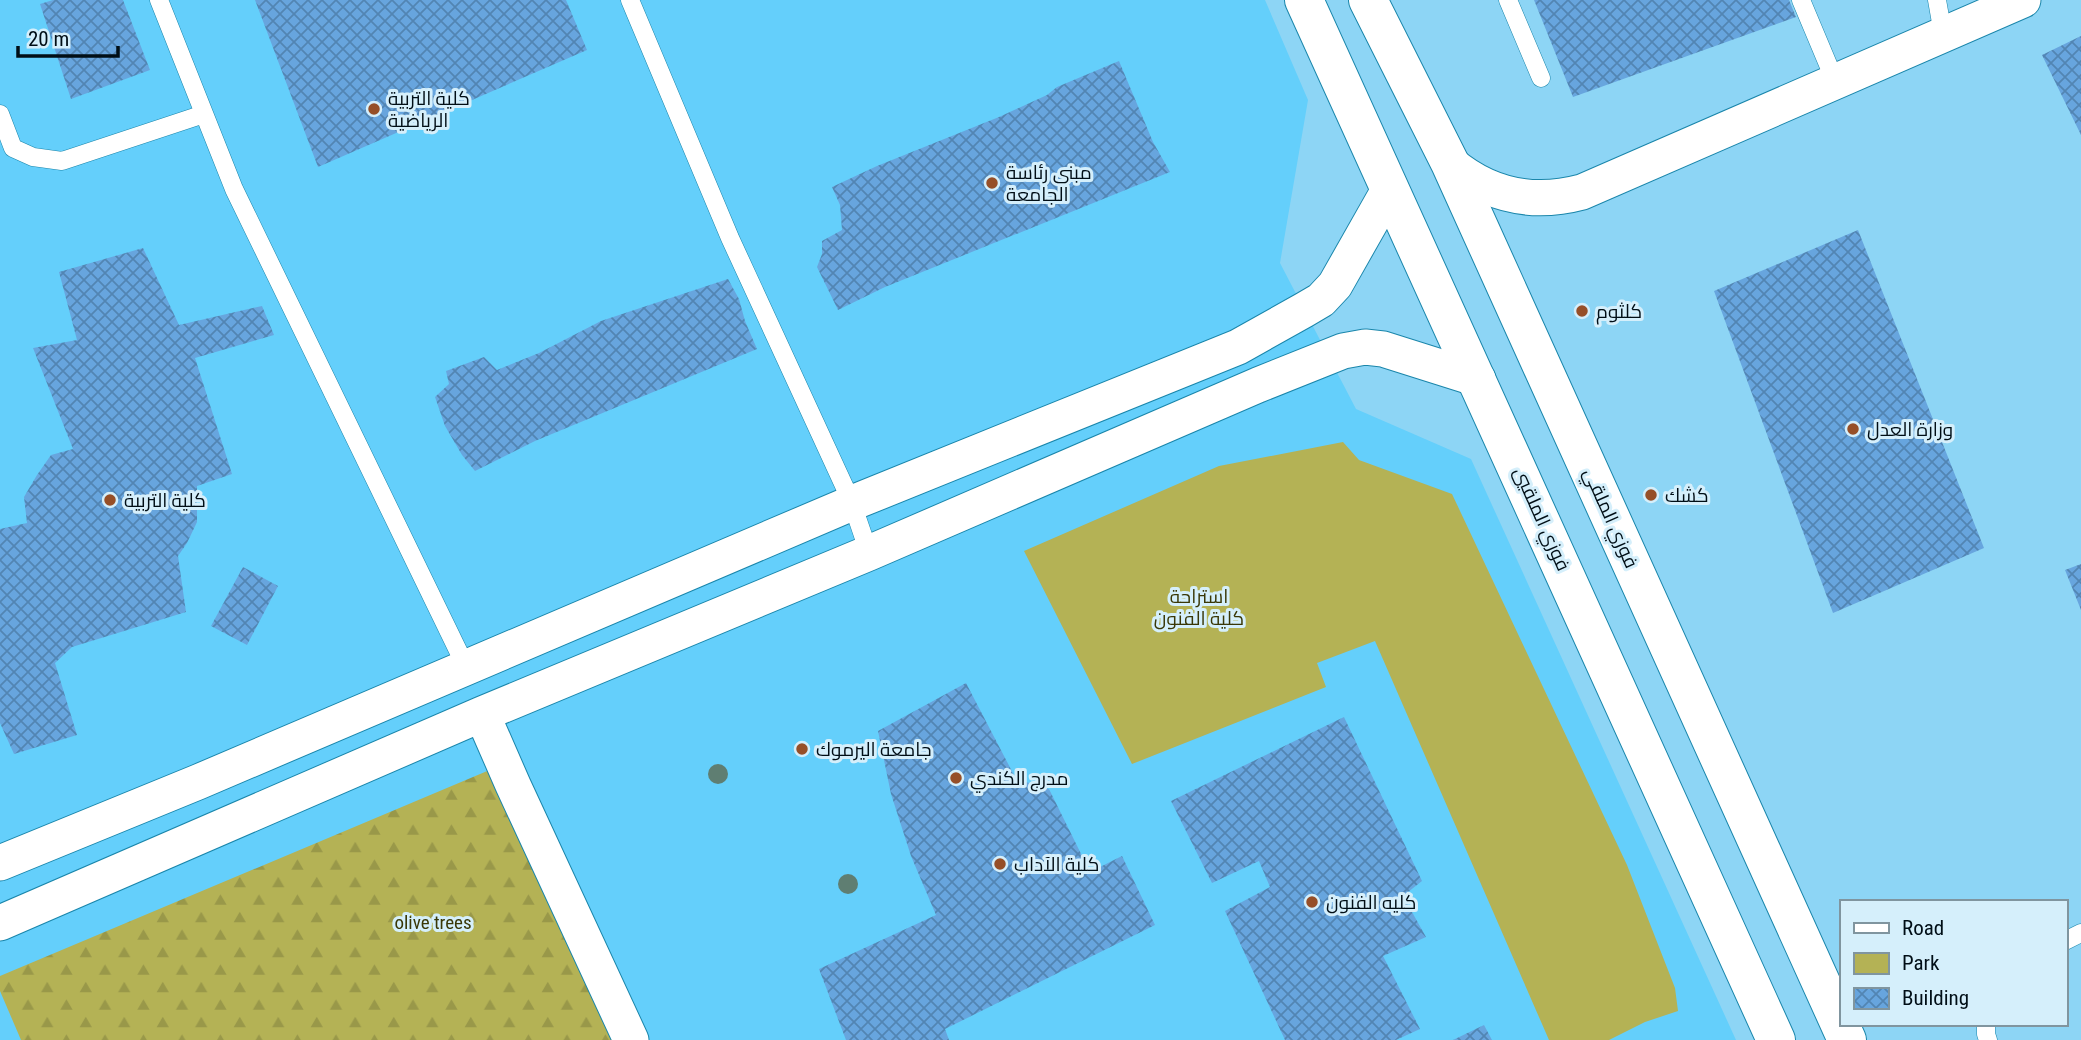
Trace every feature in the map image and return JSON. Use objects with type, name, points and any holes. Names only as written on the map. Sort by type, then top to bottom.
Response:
[{"type":"street","name":"فوزي الملقيي","points":[[1304,0],[1776,1040]]},
{"type":"street","name":"فوزي الملقي","points":[[1368,0],[1450,163],[1840,1025]]},
{"type":"street","points":[[1450,163],[1475,181],[1502,193],[1522,198],[1562,197],[1601,184],[2023,0]]},
{"type":"street","points":[[0,863],[198,782],[852,503],[1238,347],[1321,300],[1335,285],[1390,188]]},
{"type":"street","points":[[1238,347],[1258,385]]},
{"type":"street","points":[[0,923],[446,729],[1343,351],[1366,347],[1383,349],[1478,379]]},
{"type":"street","points":[[506,651],[502,669],[505,678],[510,686],[526,696]]},
{"type":"street","points":[[429,683],[445,690],[452,697],[454,715],[446,729]]},
{"type":"street","points":[[482,714],[631,1040]]},
{"type":"lane","points":[[159,0],[234,189],[466,667]]},
{"type":"lane","points":[[631,0],[730,238],[852,503],[869,553]]},
{"type":"lane","points":[[1508,0],[1541,78]]},
{"type":"lane","points":[[1801,0],[1835,81]]},
{"type":"lane","points":[[1937,0],[1943,34]]},
{"type":"lane","points":[[0,114],[13,148],[33,157],[62,161],[204,114]]},
{"type":"shaded area","name":"جامعة اليرموك","points":[[0,0],[1265,0],[1308,100],[1280,263],[1356,409],[1471,459],[1736,1040],[0,1040]]},
{"type":"green space","name":"استراحة كلية الفنون","points":[[1343,442],[1359,460],[1452,494],[1627,865],[1675,988],[1678,1011],[1645,1022],[1609,1040],[1549,1040],[1375,641],[1317,663],[1326,687],[1132,764],[1024,551],[1219,466]]},
{"type":"green space","name":"olive trees","points":[[492,769],[626,1040],[21,1040],[0,991],[0,976]]},
{"type":"building","points":[[53,0],[123,0],[150,70],[71,99],[40,4]]},
{"type":"building","name":"كلية التربية الرياضية","points":[[255,0],[566,0],[587,50],[318,167]]},
{"type":"building","points":[[1534,0],[1789,0],[1796,17],[1573,97]]},
{"type":"building","points":[[2081,36],[2081,135],[2042,55]]},
{"type":"building","name":"مبنى رئاسة الجامعة","points":[[1119,61],[1153,142],[1170,172],[885,287],[838,310],[817,267],[822,254],[822,241],[842,230],[840,205],[832,187],[999,117],[1047,95],[1057,87]]},
{"type":"building","points":[[1858,230],[1984,548],[1833,613],[1714,291]]},
{"type":"building","name":"كلية التربية","points":[[143,248],[179,325],[262,306],[274,335],[195,358],[232,474],[197,486],[197,522],[178,556],[186,612],[72,647],[55,663],[77,735],[14,754],[0,723],[0,529],[27,523],[24,497],[37,475],[51,455],[73,449],[33,348],[77,340],[59,272]]},
{"type":"building","points":[[728,279],[739,299],[757,349],[535,441],[475,471],[462,455],[445,426],[435,397],[449,384],[446,371],[484,357],[497,370],[539,353],[601,321]]},
{"type":"building","points":[[2081,564],[2081,610],[2065,570]]},
{"type":"building","points":[[243,567],[278,586],[247,645],[211,626]]},
{"type":"building","name":"كلية الآداب","points":[[966,683],[1016,779],[1049,789],[1090,872],[1122,856],[1155,925],[945,1029],[949,1040],[846,1040],[819,969],[936,915],[911,856],[891,794],[878,731]]},
{"type":"building","points":[[1344,717],[1422,881],[1403,896],[1426,937],[1383,956],[1420,1029],[1396,1040],[1285,1040],[1225,911],[1270,887],[1259,861],[1212,883],[1171,801]]},
{"type":"building","points":[[1484,1025],[1492,1040],[1453,1040]]},
{"type":"place","name":"كلية التربية الرياضية","points":[[374,109]]},
{"type":"place","name":"مبنى رئاسة الجامعة","points":[[992,183]]},
{"type":"place","name":"كلثوم","points":[[1582,311]]},
{"type":"place","name":"وزارة العدل","points":[[1853,429]]},
{"type":"place","name":"كشك","points":[[1651,495]]},
{"type":"place","name":"كلية التربية","points":[[110,500]]},
{"type":"place","name":"جامعة اليرموك","points":[[802,749]]},
{"type":"place","name":"مدرج الكندي","points":[[956,778]]},
{"type":"place","name":"كلية الآداب","points":[[1000,864]]},
{"type":"place","name":"كليه الفنون","points":[[1312,902]]}]
